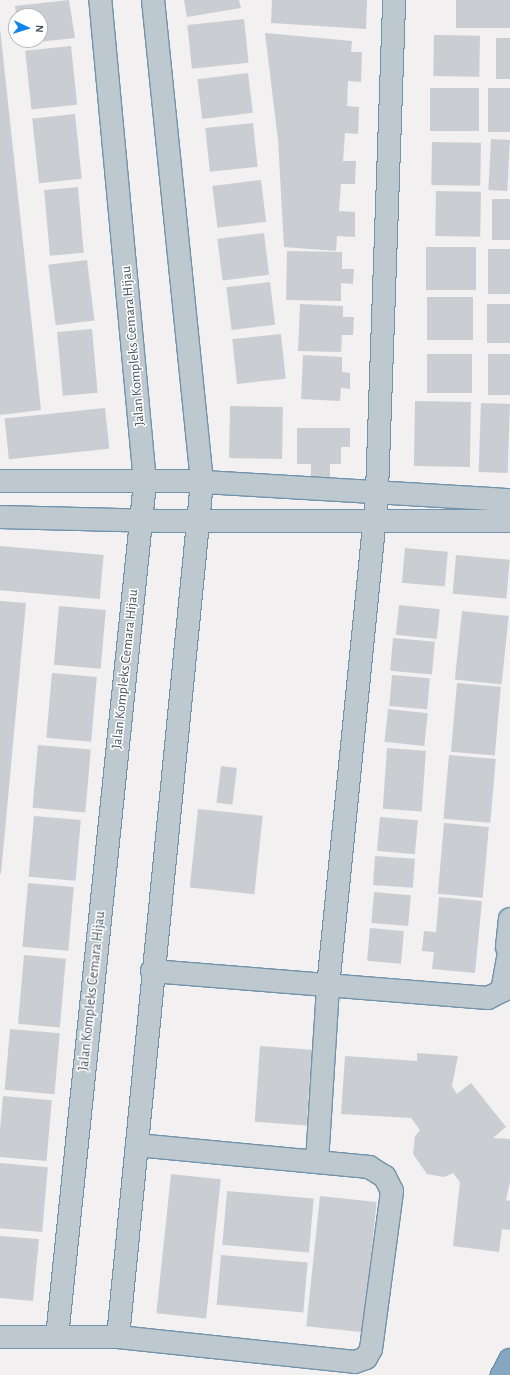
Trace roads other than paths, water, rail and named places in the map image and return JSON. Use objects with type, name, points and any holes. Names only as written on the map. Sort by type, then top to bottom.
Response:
[{"type":"highway","points":[[502,1375],[510,1360]]},
{"type":"street","name":"Jalan Kompleks Cemara Hijau","points":[[57,1337],[150,521],[152,481],[100,0]]},
{"type":"street","points":[[118,1337],[194,521],[194,481],[153,0]]},
{"type":"street","points":[[317,1162],[328,986],[377,492],[394,0]]},
{"type":"street","points":[[0,481],[194,481],[510,500]]},
{"type":"street","points":[[0,517],[150,521],[510,521]]},
{"type":"street","points":[[152,971],[328,986],[495,997],[504,986],[509,947],[510,919]]},
{"type":"street","points":[[0,1337],[118,1337],[354,1362],[366,1358],[371,1349],[390,1183],[379,1171],[369,1167],[137,1145]]}]
